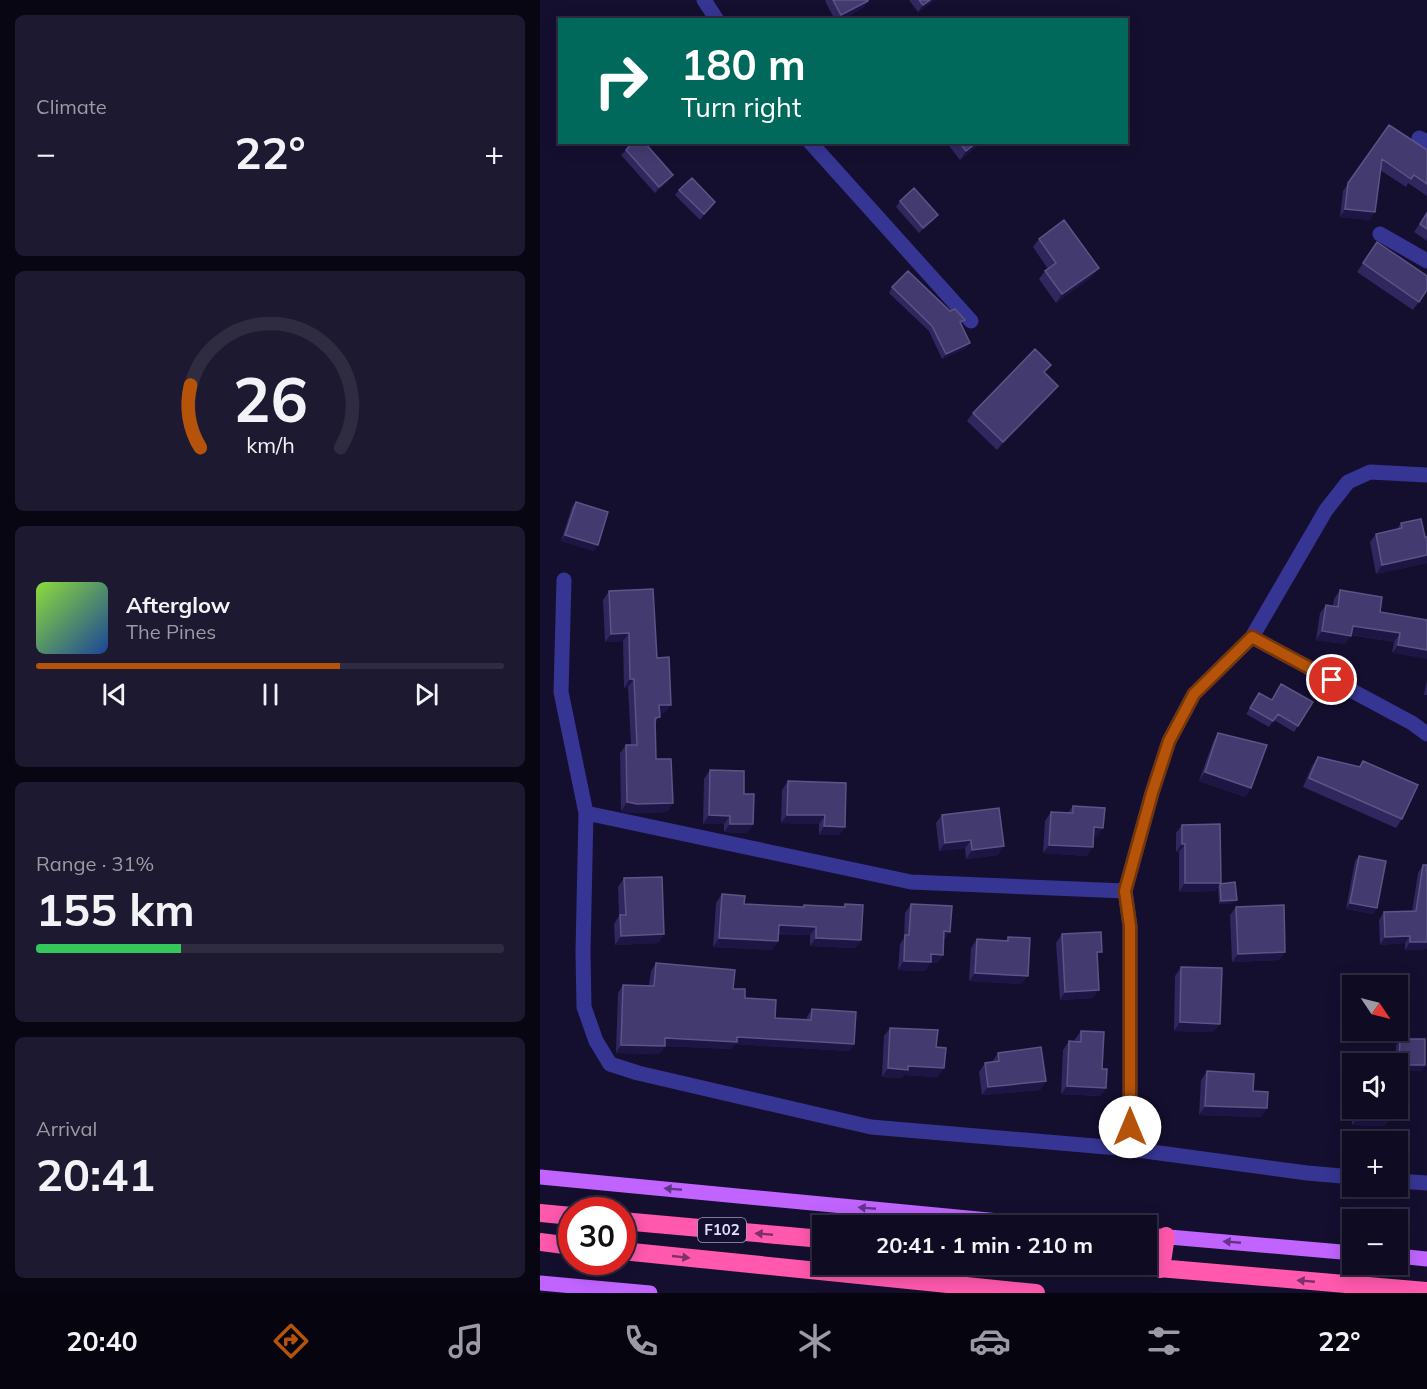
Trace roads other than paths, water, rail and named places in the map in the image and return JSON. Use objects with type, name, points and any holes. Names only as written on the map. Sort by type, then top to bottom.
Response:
[{"type":"highway","points":[[540,1213],[558,1215]]},
{"type":"highway","name":"F102","points":[[636,1222],[812,1238]]},
{"type":"highway","points":[[1161,1269],[1166,1236]]},
{"type":"highway","points":[[540,1242],[558,1244]]},
{"type":"highway","name":"F102","points":[[636,1252],[1036,1293]]},
{"type":"highway","points":[[1157,1269],[1427,1291]]},
{"type":"main road","points":[[540,1177],[936,1215]]},
{"type":"main road","points":[[1157,1236],[1342,1251]]},
{"type":"main road","points":[[1408,1257],[1427,1259]]},
{"type":"main road","points":[[540,1283],[650,1293]]},
{"type":"street","points":[[704,0],[716,18]]},
{"type":"street","points":[[812,144],[971,321]]},
{"type":"street","points":[[1380,234],[1427,261]]},
{"type":"street","points":[[1130,1149],[1130,926],[1125,891],[1169,741],[1194,694],[1252,637],[1326,510],[1348,482],[1370,472],[1427,475]]},
{"type":"street","points":[[564,580],[561,692],[586,813],[584,1007],[596,1041],[610,1064],[638,1073],[871,1127],[1130,1149],[1342,1176]]},
{"type":"street","points":[[1252,637],[1412,723],[1427,734]]},
{"type":"street","points":[[586,813],[911,882],[1125,891]]},
{"type":"street","points":[[1408,1182],[1427,1184]]}]
